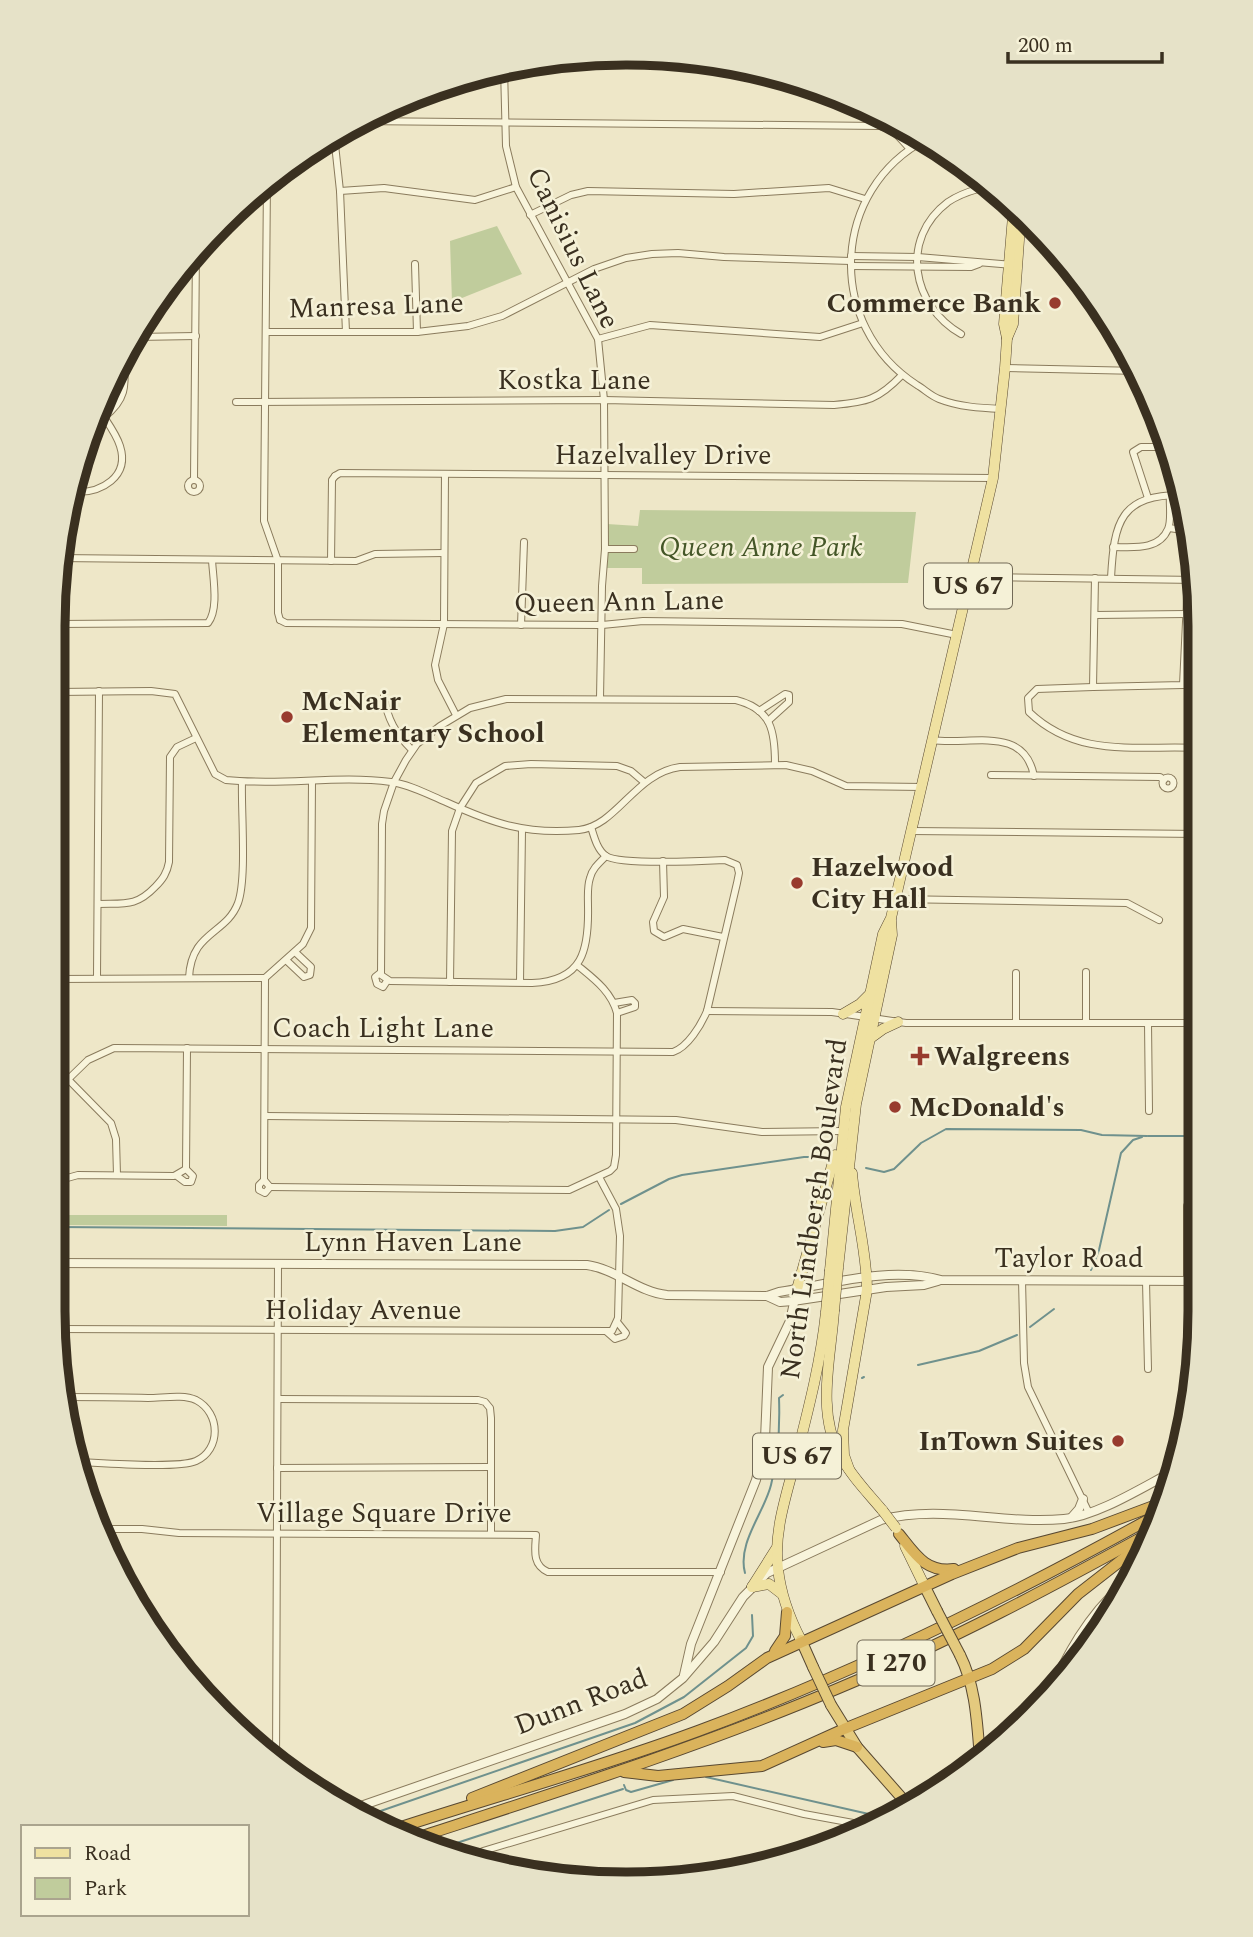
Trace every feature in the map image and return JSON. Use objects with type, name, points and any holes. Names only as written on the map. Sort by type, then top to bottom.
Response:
[{"type":"highway","points":[[411,1824],[683,1714],[770,1656],[801,1640],[987,1560],[1018,1548],[1092,1529],[1152,1506]]},
{"type":"highway","name":"I 270","points":[[405,1826],[646,1750],[760,1707],[941,1627],[1147,1520]]},
{"type":"highway","points":[[897,1531],[919,1560],[936,1569],[953,1570],[987,1560]]},
{"type":"highway","name":"I 270","points":[[427,1835],[622,1771],[787,1710],[908,1658],[1011,1608],[1139,1539]]},
{"type":"highway","points":[[622,1771],[658,1776],[762,1766],[844,1729],[970,1679],[1008,1661],[1024,1649],[1078,1594],[1134,1551]]},
{"type":"highway","name":"North Lindbergh Boulevard","points":[[925,1587],[970,1679],[979,1748]]},
{"type":"highway","points":[[770,1656],[785,1636],[787,1612]]},
{"type":"highway","points":[[783,1650],[790,1638],[787,1612]]},
{"type":"highway","name":"North Lindbergh Boulevard","points":[[801,1640],[844,1729],[903,1799]]},
{"type":"highway","points":[[807,1747],[836,1740],[857,1747]]},
{"type":"main road","name":"North Lindbergh Boulevard","points":[[1013,265],[1014,220]]},
{"type":"main road","name":"North Lindbergh Boulevard","points":[[834,1269],[856,1104],[872,1037],[872,992],[883,934],[891,918],[993,478],[1005,368],[1007,338],[1004,324],[1019,224]]},
{"type":"main road","name":"North Lindbergh Boulevard","points":[[891,918],[892,936],[843,1131],[830,1311],[827,1419],[839,1453],[897,1531],[925,1587]]},
{"type":"main road","points":[[843,1014],[860,1004],[872,992]]},
{"type":"main road","points":[[872,1037],[898,1022]]},
{"type":"main road","points":[[797,1289],[843,1131]]},
{"type":"main road","points":[[849,1469],[844,1455],[843,1430],[867,1290],[850,1150]]},
{"type":"main road","name":"North Lindbergh Boulevard","points":[[801,1640],[787,1612],[782,1594],[777,1545],[782,1511],[830,1311]]},
{"type":"main road","points":[[795,1462],[809,1443],[816,1440],[828,1445],[849,1469]]},
{"type":"main road","points":[[752,1587],[770,1561],[777,1545]]},
{"type":"main road","points":[[752,1587],[769,1584],[782,1594]]},
{"type":"street","name":"Canisius Lane","points":[[504,79],[506,146],[516,187],[598,339],[604,400],[605,549],[600,698]]},
{"type":"street","points":[[383,121],[880,126],[886,129]]},
{"type":"street","points":[[900,136],[909,148]]},
{"type":"street","points":[[915,145],[884,171],[865,200],[855,229],[851,261],[852,289],[863,323],[875,347],[902,375],[939,399],[975,408],[1002,409]]},
{"type":"street","points":[[335,146],[341,191],[346,332]]},
{"type":"street","points":[[341,191],[384,188],[475,200],[516,187]]},
{"type":"street","points":[[530,215],[571,195],[588,191],[734,194],[829,188],[865,200]]},
{"type":"street","points":[[961,334],[948,326],[923,295],[918,268],[918,246],[926,227],[947,203],[978,189]]},
{"type":"street","points":[[267,195],[264,521],[278,561]]},
{"type":"street","name":"Manresa Lane","points":[[266,332],[417,332],[468,326],[502,316],[610,263],[652,254],[851,261],[918,268],[1013,265]]},
{"type":"street","name":"Manresa Lane","points":[[851,261],[918,257],[972,260],[979,264]]},
{"type":"street","points":[[415,264],[417,332]]},
{"type":"street","points":[[194,480],[196,266]]},
{"type":"street","points":[[598,339],[650,326],[820,337],[863,323]]},
{"type":"street","points":[[145,337],[196,336]]},
{"type":"street","points":[[1005,368],[1126,370]]},
{"type":"street","points":[[108,411],[118,404],[125,389],[125,375]]},
{"type":"street","name":"Kostka Lane","points":[[236,402],[604,400],[834,405],[866,402],[890,388],[902,375]]},
{"type":"street","points":[[82,492],[93,492],[110,483],[117,474],[122,454],[115,435],[104,421]]},
{"type":"street","points":[[1148,498],[1133,452],[1141,447],[1158,447]]},
{"type":"street","name":"Hazelvalley Drive","points":[[331,561],[332,473],[993,478]]},
{"type":"street","points":[[445,474],[444,624],[436,656],[436,673],[456,715]]},
{"type":"street","points":[[1111,578],[1115,534],[1122,518],[1148,498],[1172,495]]},
{"type":"street","points":[[1113,547],[1146,547],[1158,540],[1168,528],[1174,505]]},
{"type":"street","points":[[1168,528],[1179,529]]},
{"type":"street","points":[[521,625],[524,541]]},
{"type":"street","points":[[605,549],[634,549]]},
{"type":"street","points":[[69,558],[356,561],[375,554],[444,553]]},
{"type":"street","points":[[65,624],[208,623],[214,608],[212,561]]},
{"type":"street","name":"Queen Ann Lane","points":[[278,561],[278,623],[602,625],[643,621],[902,624],[957,635]]},
{"type":"street","points":[[971,577],[1186,580]]},
{"type":"street","points":[[1093,687],[1095,578]]},
{"type":"street","points":[[1187,601],[1183,685],[1037,689],[1028,698],[1029,712],[1040,723],[1085,744],[1112,748],[1188,748]]},
{"type":"street","points":[[1094,615],[1187,611]]},
{"type":"street","points":[[97,978],[99,691]]},
{"type":"street","points":[[65,692],[151,691],[175,694],[215,774],[226,780],[394,782],[498,824],[522,830],[571,830],[591,827],[610,814],[643,782],[669,768],[775,764],[812,771],[846,786],[922,787]]},
{"type":"street","points":[[759,711],[785,694],[789,695],[789,702],[768,721]]},
{"type":"street","points":[[384,696],[388,719],[412,751]]},
{"type":"street","points":[[606,856],[594,868],[589,881],[585,951],[577,965],[564,976],[554,980],[520,982],[450,982],[383,977],[382,824],[394,782],[412,751],[456,715],[506,699],[736,700],[759,711],[768,721],[774,737],[775,764]]},
{"type":"street","points":[[98,904],[142,900],[164,877],[169,862],[170,757],[177,747],[196,738]]},
{"type":"street","points":[[932,740],[1010,743],[1025,755],[1034,776]]},
{"type":"street","points":[[450,982],[450,845],[460,808],[476,783],[505,766],[531,764],[617,765],[631,771],[643,782]]},
{"type":"street","points":[[991,775],[1160,776],[1164,779]]},
{"type":"street","points":[[65,979],[265,978],[295,951],[308,936],[311,928],[312,781]]},
{"type":"street","points":[[189,978],[194,951],[230,916],[240,897],[242,782]]},
{"type":"street","points":[[591,827],[596,842],[606,856],[621,860],[725,860],[737,865],[739,873],[707,1011],[797,1011],[898,1022],[1188,1023]]},
{"type":"street","points":[[520,982],[522,830]]},
{"type":"street","points":[[911,831],[1188,834]]},
{"type":"street","points":[[663,861],[664,897],[653,922],[654,931],[664,937],[683,929],[723,937]]},
{"type":"street","points":[[895,899],[1127,904],[1159,920]]},
{"type":"street","points":[[286,960],[304,977],[310,975],[311,967],[295,951]]},
{"type":"street","points":[[265,978],[264,1180],[270,1187],[569,1190],[614,1167],[617,1120],[617,1013],[608,992],[577,965]]},
{"type":"street","points":[[1086,972],[1086,1023]]},
{"type":"street","points":[[1016,973],[1016,1021]]},
{"type":"street","points":[[614,1003],[632,1000],[635,1003],[635,1007],[617,1013]]},
{"type":"street","name":"Coach Light Lane","points":[[65,1081],[88,1060],[114,1048],[673,1052],[679,1050],[701,1025],[707,1011]]},
{"type":"street","points":[[1148,1023],[1149,1111]]},
{"type":"street","points":[[65,1179],[78,1175],[177,1176],[185,1182],[191,1182],[193,1176],[186,1169],[187,1048]]},
{"type":"street","points":[[65,1075],[111,1123],[116,1139],[117,1175]]},
{"type":"street","points":[[265,1116],[677,1120],[762,1132],[843,1131]]},
{"type":"street","points":[[177,1176],[186,1169]]},
{"type":"street","points":[[599,1177],[616,1209],[618,1220],[618,1323],[612,1331],[607,1332]]},
{"type":"street","points":[[1187,1206],[1188,1221]]},
{"type":"street","name":"Lynn Haven Lane","points":[[65,1263],[587,1265],[605,1269],[657,1294],[767,1296],[832,1283]]},
{"type":"street","points":[[276,1749],[278,1264]]},
{"type":"street","name":"Taylor Road","points":[[832,1283],[913,1275],[941,1280],[1188,1281]]},
{"type":"street","name":"Taylor Road","points":[[831,1296],[924,1285],[941,1280]]},
{"type":"street","points":[[1022,1280],[1024,1363],[1028,1387],[1089,1513]]},
{"type":"street","points":[[1146,1281],[1148,1369]]},
{"type":"street","points":[[683,1678],[691,1644],[757,1480],[765,1439],[768,1367],[790,1321],[797,1289]]},
{"type":"street","name":"Lynn Haven Lane","points":[[767,1296],[780,1302],[831,1296]]},
{"type":"street","points":[[607,1332],[615,1339],[624,1336],[626,1333],[618,1323]]},
{"type":"street","name":"Holiday Avenue","points":[[66,1329],[607,1332]]},
{"type":"street","points":[[72,1397],[176,1397],[195,1400],[213,1419],[215,1430],[212,1448],[206,1455],[187,1464],[86,1462]]},
{"type":"street","points":[[278,1399],[485,1402],[491,1418],[491,1534]]},
{"type":"street","points":[[277,1468],[490,1467]]},
{"type":"street","name":"Dunn Road","points":[[362,1806],[625,1714],[657,1699],[699,1661],[752,1587],[778,1568],[881,1520],[898,1515],[1026,1520],[1070,1518],[1089,1513],[1162,1477]]},
{"type":"street","points":[[1070,1518],[1079,1509],[1083,1499]]},
{"type":"street","name":"Village Square Drive","points":[[110,1529],[179,1533],[536,1535],[536,1561],[548,1572],[722,1572]]},
{"type":"street","points":[[1070,1655],[1082,1631],[1108,1599]]},
{"type":"street","points":[[696,1634],[700,1644],[714,1642]]},
{"type":"street","points":[[691,1644],[694,1657],[699,1661]]},
{"type":"street","points":[[483,1851],[653,1800],[669,1798],[733,1796],[854,1823]]},
{"type":"green space","points":[[497,226],[522,274],[452,302],[450,241]]},
{"type":"green space","name":"Queen Anne Park","points":[[640,510],[916,512],[908,583],[642,584],[642,568],[606,568],[607,524],[638,526]]},
{"type":"green space","points":[[65,1215],[227,1215],[227,1226],[65,1225]]},
{"type":"waterway","points":[[866,1168],[884,1172],[894,1169],[921,1143],[946,1129],[1081,1130],[1102,1135],[1147,1136]]},
{"type":"waterway","points":[[1148,1136],[1188,1136]]},
{"type":"waterway","points":[[1091,1270],[1099,1250],[1121,1153],[1133,1140],[1142,1137]]},
{"type":"waterway","points":[[621,1204],[682,1175],[804,1157],[821,1157]]},
{"type":"waterway","points":[[65,1227],[555,1231],[583,1227],[609,1210]]},
{"type":"waterway","points":[[1030,1327],[1054,1309]]},
{"type":"waterway","points":[[918,1365],[979,1351],[1017,1335]]},
{"type":"waterway","points":[[745,1573],[748,1539],[768,1496],[773,1475],[778,1442],[779,1398],[783,1395]]},
{"type":"waterway","points":[[376,1813],[635,1723],[684,1697],[746,1648],[753,1636],[752,1615]]},
{"type":"waterway","points":[[706,1777],[873,1815]]},
{"type":"waterway","points":[[624,1785],[626,1790],[631,1792],[673,1780]]},
{"type":"waterway","points":[[453,1844],[623,1789]]},
{"type":"place","name":"Commerce Bank","points":[[1055,303]]},
{"type":"place","name":"McNair Elementary School","points":[[287,717]]},
{"type":"place","name":"Hazelwood City Hall","points":[[797,883]]},
{"type":"place","name":"Walgreens","points":[[920,1056]]},
{"type":"place","name":"McDonald's","points":[[895,1107]]},
{"type":"place","name":"InTown Suites","points":[[1118,1441]]}]
